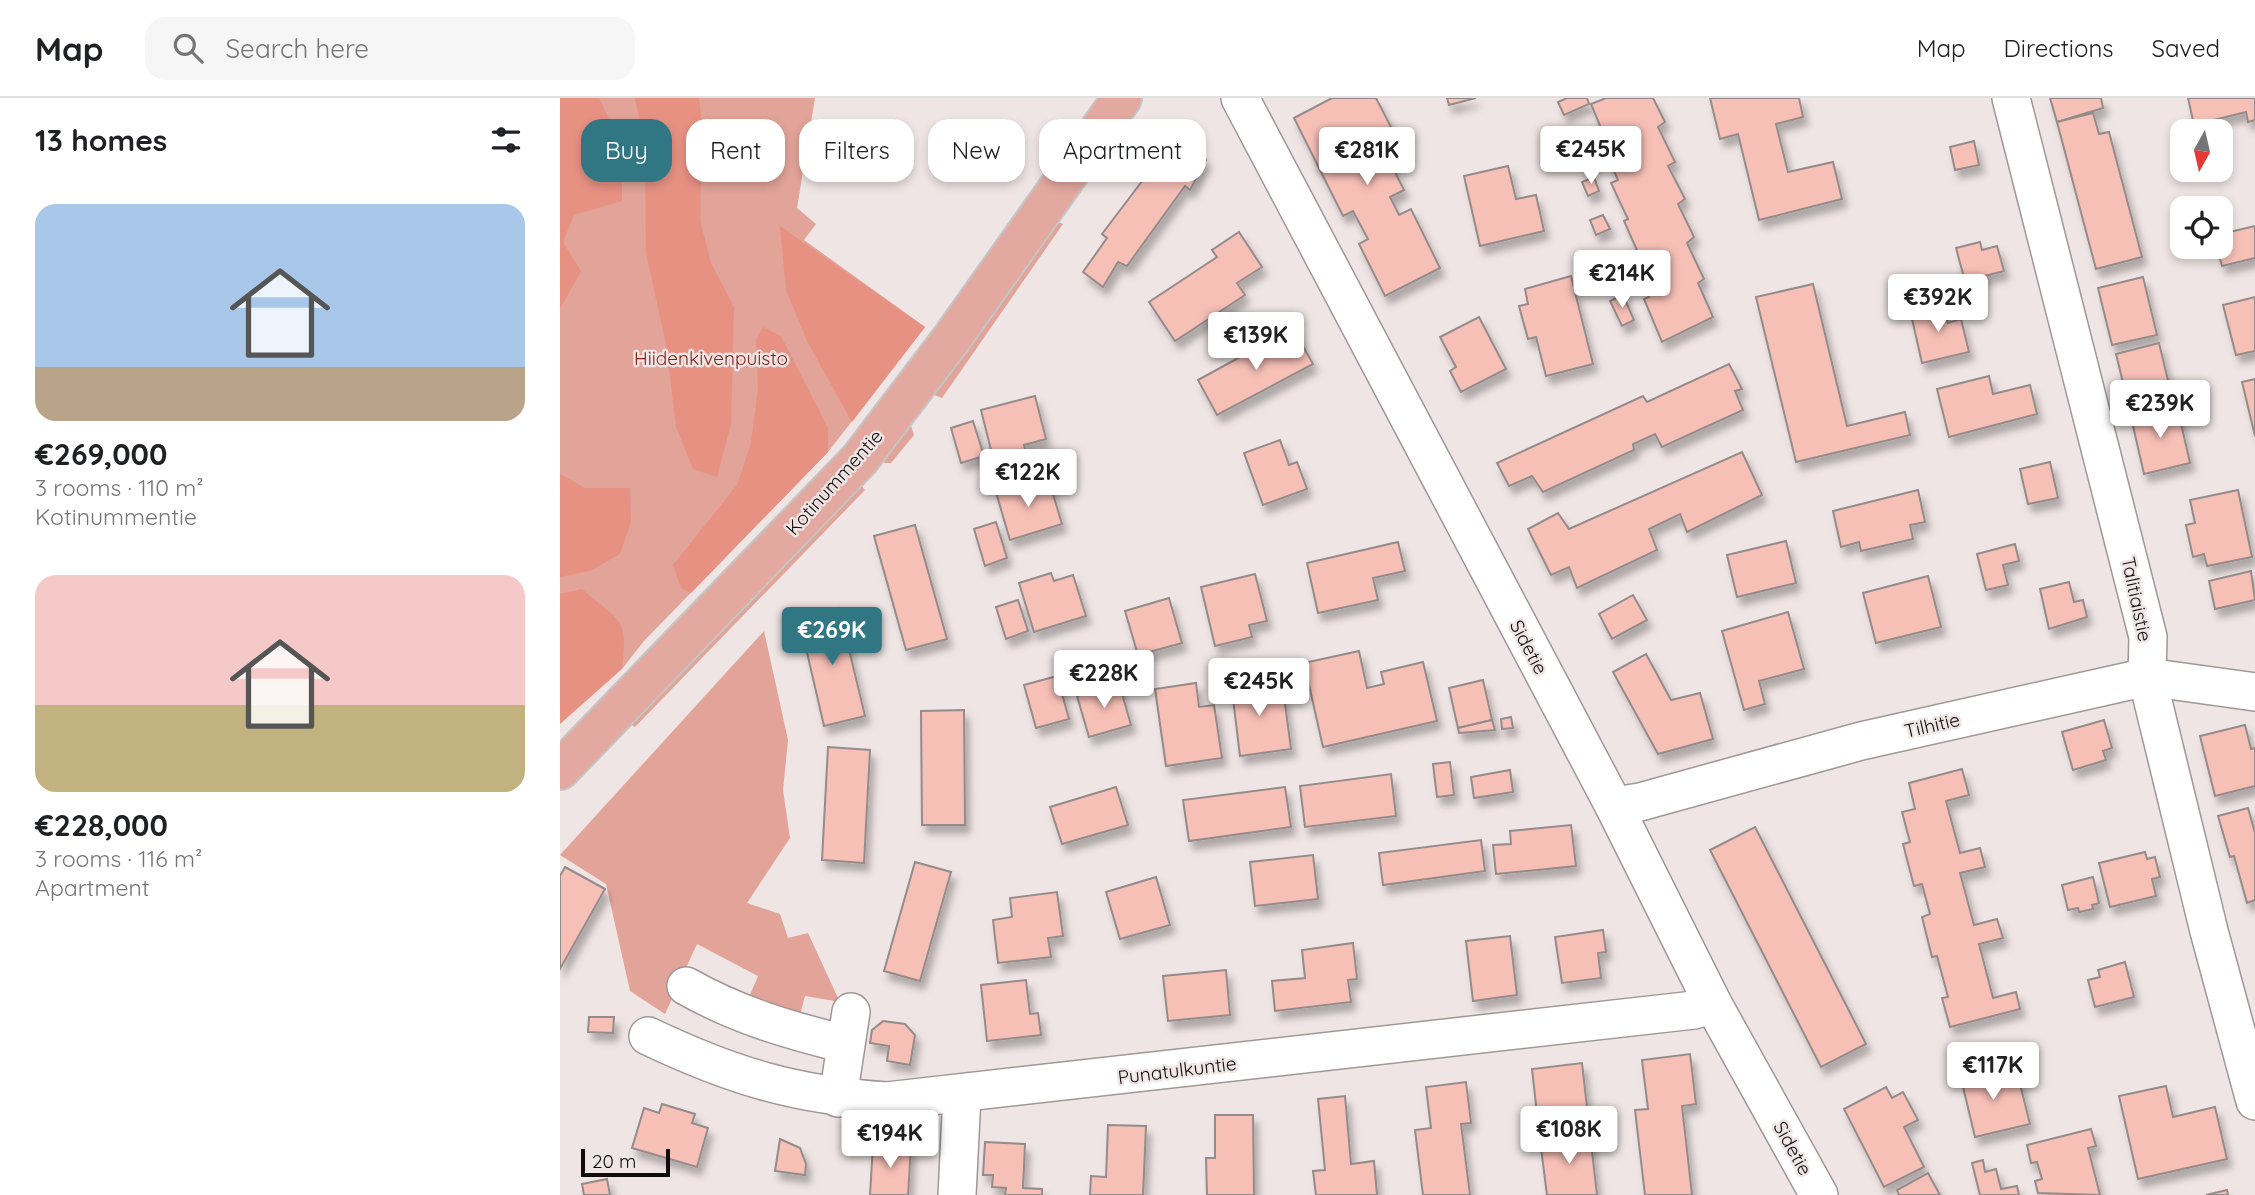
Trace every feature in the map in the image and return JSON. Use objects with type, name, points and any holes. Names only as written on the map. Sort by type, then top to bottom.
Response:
[{"type":"main road","name":"Kotinummentie","points":[[560,770],[860,459],[952,338],[1122,98]]},
{"type":"street","name":"Sidetie","points":[[1240,98],[1614,806],[1713,1004],[1819,1195]]},
{"type":"street","name":"Talitiaistie","points":[[2011,98],[2148,637],[2147,677],[2209,931],[2255,1101]]},
{"type":"street","name":"Tilhitie","points":[[1614,806],[1640,802],[1861,741],[2147,677],[2255,692]]},
{"type":"street","points":[[686,986],[722,1007],[767,1024],[848,1028],[838,1098]]},
{"type":"street","name":"Punatulkuntie","points":[[648,1036],[725,1070],[790,1090],[838,1098],[887,1101],[962,1095],[1694,1010],[1713,1004]]},
{"type":"street","points":[[957,1195],[962,1095]]},
{"type":"green space","name":"Hiidenkivenpuisto","points":[[560,98],[815,98],[812,119],[799,119],[799,182],[801,182],[797,208],[816,224],[804,240],[925,327],[828,452],[644,641],[622,669],[622,663],[560,719]]},
{"type":"green space","points":[[560,98],[599,98],[609,119],[581,119],[581,182],[622,182],[622,201],[574,215],[563,242],[581,271],[560,309]]},
{"type":"green space","points":[[635,98],[699,98],[701,119],[686,119],[686,182],[701,182],[700,220],[711,263],[734,307],[731,424],[717,477],[693,469],[676,427],[666,344],[646,253],[645,182],[672,182],[672,119],[639,119]]},
{"type":"green space","points":[[1055,221],[1063,224],[942,398],[934,395]]},
{"type":"green space","points":[[780,226],[925,327],[852,422],[807,341],[786,290]]},
{"type":"green space","points":[[763,327],[781,336],[828,428],[828,452],[691,593],[681,588],[673,565],[737,485],[751,443],[758,388],[756,339]]},
{"type":"green space","points":[[911,426],[914,435],[891,463],[882,461]]},
{"type":"green space","points":[[560,474],[585,488],[630,488],[631,522],[620,554],[590,571],[560,577]]},
{"type":"green space","points":[[860,484],[865,490],[635,727],[630,724]]},
{"type":"green space","points":[[582,589],[613,615],[622,629],[622,669],[560,724],[560,594]]},
{"type":"green space","points":[[764,631],[788,740],[783,790],[790,838],[747,903],[780,914],[788,938],[808,933],[838,998],[835,1001],[805,996],[800,1015],[759,1002],[750,995],[758,976],[697,944],[665,1014],[630,991],[606,884],[560,855]]},
{"type":"building","points":[[1332,98],[1376,98],[1391,127],[1376,134],[1404,190],[1390,197],[1399,215],[1411,209],[1440,268],[1385,296],[1359,244],[1368,239],[1353,211],[1343,216],[1294,118]]},
{"type":"building","points":[[1447,98],[1476,98],[1449,105]]},
{"type":"building","points":[[1567,98],[1587,98],[1589,104],[1564,115],[1558,102]]},
{"type":"building","points":[[1606,98],[1653,98],[1665,122],[1658,127],[1675,162],[1668,166],[1685,199],[1678,204],[1694,237],[1687,243],[1704,279],[1698,283],[1713,317],[1662,342],[1644,299],[1649,297],[1634,259],[1640,257],[1624,221],[1628,219],[1611,183],[1618,180],[1602,144],[1606,140],[1591,104]]},
{"type":"building","points":[[1710,98],[1799,98],[1803,117],[1776,124],[1788,172],[1833,162],[1842,199],[1759,220],[1738,134],[1720,139]]},
{"type":"building","points":[[2050,98],[2101,98],[2103,108],[2057,122]]},
{"type":"building","points":[[2188,98],[2255,98],[2255,120],[2248,122],[2246,112],[2218,119],[2193,119]]},
{"type":"building","points":[[2093,113],[2099,134],[2109,132],[2142,257],[2096,269],[2057,122]]},
{"type":"building","points":[[1584,139],[1590,151],[1578,157],[1572,145]]},
{"type":"building","points":[[1974,141],[1979,165],[1955,170],[1950,147]]},
{"type":"building","points":[[1508,166],[1516,199],[1536,195],[1544,231],[1480,246],[1464,176]]},
{"type":"building","points":[[1594,177],[1599,191],[1588,196],[1582,182]]},
{"type":"building","points":[[1141,182],[1194,182],[1190,190],[1185,186],[1127,266],[1118,262],[1103,287],[1083,272],[1107,238],[1102,234]]},
{"type":"building","points":[[1603,215],[1610,229],[1596,235],[1590,220]]},
{"type":"building","points":[[2255,226],[2255,258],[2222,266],[2220,259],[2233,259],[2233,231]]},
{"type":"building","points":[[1239,232],[1262,267],[1237,283],[1245,295],[1175,341],[1149,302],[1217,257],[1212,250]]},
{"type":"building","points":[[1980,242],[1982,250],[1997,246],[2004,271],[1965,281],[1956,248]]},
{"type":"building","points":[[1612,256],[1619,270],[1607,275],[1600,261]]},
{"type":"building","points":[[1571,276],[1593,364],[1546,376],[1536,337],[1528,339],[1519,306],[1528,304],[1525,289]]},
{"type":"building","points":[[2143,277],[2157,335],[2112,345],[2098,288]]},
{"type":"building","points":[[1813,284],[1847,426],[1905,412],[1910,435],[1796,462],[1756,297]]},
{"type":"building","points":[[1623,295],[1634,320],[1622,326],[1610,301]]},
{"type":"building","points":[[2255,297],[2255,351],[2236,355],[2223,305]]},
{"type":"building","points":[[1943,302],[1948,323],[1961,319],[1969,352],[1922,363],[1910,310]]},
{"type":"building","points":[[1479,317],[1506,369],[1461,392],[1450,371],[1456,367],[1440,337]]},
{"type":"building","points":[[1293,328],[1313,364],[1217,415],[1198,380]]},
{"type":"building","points":[[2159,343],[2172,397],[2129,407],[2116,354]]},
{"type":"building","points":[[1729,364],[1742,389],[1735,391],[1743,410],[1662,447],[1655,434],[1633,444],[1634,450],[1543,492],[1532,476],[1509,486],[1497,463],[1643,396],[1647,402]]},
{"type":"building","points":[[1989,376],[1993,394],[2030,385],[2037,414],[1949,437],[1937,389]]},
{"type":"building","points":[[2255,379],[2255,436],[2242,382]]},
{"type":"building","points":[[1035,396],[1046,439],[1024,445],[1026,453],[994,462],[981,410]]},
{"type":"building","points":[[2177,406],[2190,463],[2144,474],[2131,417]]},
{"type":"building","points":[[973,421],[984,456],[961,463],[951,428]]},
{"type":"building","points":[[1280,440],[1289,465],[1297,462],[1307,489],[1263,505],[1244,453]]},
{"type":"building","points":[[1742,452],[1762,495],[1687,532],[1680,514],[1649,529],[1657,550],[1577,588],[1569,567],[1551,575],[1528,529],[1558,513],[1569,529]]},
{"type":"building","points":[[2050,462],[2058,498],[2028,504],[2020,469]]},
{"type":"building","points":[[1024,481],[1026,488],[1049,481],[1062,524],[1010,540],[995,489]]},
{"type":"building","points":[[1918,490],[1925,522],[1910,525],[1913,539],[1861,551],[1859,542],[1841,547],[1833,511]]},
{"type":"building","points":[[2238,490],[2252,557],[2207,566],[2204,554],[2193,557],[2186,525],[2195,523],[2190,500]]},
{"type":"building","points":[[996,522],[1007,558],[985,566],[974,529]]},
{"type":"building","points":[[915,525],[947,639],[906,650],[874,536]]},
{"type":"building","points":[[1786,541],[1796,583],[1737,597],[1727,555]]},
{"type":"building","points":[[1398,542],[1405,571],[1373,578],[1378,600],[1318,613],[1307,563]]},
{"type":"building","points":[[2015,544],[2019,561],[2003,565],[2008,585],[1986,590],[1977,554]]},
{"type":"building","points":[[2251,571],[2255,600],[2215,609],[2209,581]]},
{"type":"building","points":[[1051,573],[1054,581],[1073,575],[1086,616],[1034,632],[1019,583]]},
{"type":"building","points":[[1255,574],[1267,621],[1249,625],[1252,637],[1215,646],[1201,587]]},
{"type":"building","points":[[1928,576],[1941,627],[1876,643],[1863,593]]},
{"type":"building","points":[[2069,582],[2074,602],[2083,600],[2087,617],[2049,629],[2040,589]]},
{"type":"building","points":[[1633,595],[1647,620],[1612,639],[1599,614]]},
{"type":"building","points":[[1169,598],[1182,643],[1138,655],[1125,611]]},
{"type":"building","points":[[1018,600],[1028,631],[1006,639],[996,607]]},
{"type":"building","points":[[839,608],[865,716],[824,726],[799,618]]},
{"type":"building","points":[[1788,612],[1804,669],[1759,681],[1765,704],[1744,710],[1722,631]]},
{"type":"building","points":[[1359,651],[1367,688],[1384,684],[1381,672],[1423,662],[1437,721],[1323,747],[1304,663]]},
{"type":"building","points":[[1646,654],[1671,700],[1700,693],[1713,739],[1658,754],[1613,672]]},
{"type":"building","points":[[1057,676],[1069,719],[1036,728],[1024,685]]},
{"type":"building","points":[[1265,677],[1268,698],[1284,696],[1291,749],[1240,756],[1231,682]]},
{"type":"building","points":[[1483,680],[1492,720],[1458,728],[1449,688]]},
{"type":"building","points":[[1119,683],[1131,725],[1089,737],[1077,696]]},
{"type":"building","points":[[1196,683],[1199,707],[1214,705],[1222,758],[1166,766],[1155,689]]},
{"type":"building","points":[[964,710],[965,825],[922,825],[921,711]]},
{"type":"building","points":[[1511,717],[1513,728],[1502,729],[1501,719]]},
{"type":"building","points":[[1492,720],[1495,730],[1459,733],[1458,728]]},
{"type":"building","points":[[2104,720],[2112,748],[2103,751],[2106,760],[2073,770],[2062,732]]},
{"type":"building","points":[[2245,725],[2251,749],[2255,748],[2255,786],[2215,796],[2200,736]]},
{"type":"building","points":[[828,747],[870,750],[864,863],[822,860]]},
{"type":"building","points":[[1450,762],[1454,795],[1437,797],[1433,764]]},
{"type":"building","points":[[1962,769],[1969,795],[1946,801],[1960,853],[1980,848],[1985,867],[1960,873],[1974,925],[1997,919],[2003,938],[1979,944],[1993,998],[2016,992],[2020,1009],[1950,1027],[1942,998],[1948,997],[1937,956],[1932,957],[1922,917],[1930,914],[1922,884],[1914,886],[1903,844],[1910,842],[1902,812],[1915,809],[1909,783]]},
{"type":"building","points":[[1510,770],[1513,792],[1474,798],[1471,777]]},
{"type":"building","points":[[1391,774],[1396,816],[1305,827],[1300,786]]},
{"type":"building","points":[[1116,787],[1128,825],[1062,844],[1050,807]]},
{"type":"building","points":[[1285,787],[1291,827],[1189,841],[1183,800]]},
{"type":"building","points":[[2248,808],[2255,833],[2255,900],[2247,903],[2234,856],[2230,857],[2218,816]]},
{"type":"building","points":[[1571,825],[1576,866],[1496,874],[1493,845],[1511,844],[1510,831]]},
{"type":"building","points":[[1755,827],[1866,1044],[1821,1067],[1710,850]]},
{"type":"building","points":[[1481,840],[1485,871],[1383,885],[1379,853]]},
{"type":"building","points":[[2145,852],[2147,859],[2155,857],[2160,877],[2152,879],[2156,896],[2110,907],[2099,863]]},
{"type":"building","points":[[1313,855],[1318,899],[1255,906],[1250,862]]},
{"type":"building","points":[[915,862],[951,872],[920,981],[884,971]]},
{"type":"building","points":[[565,867],[605,889],[560,969],[560,876]]},
{"type":"building","points":[[1156,877],[1170,925],[1120,939],[1106,892]]},
{"type":"building","points":[[2093,877],[2099,903],[2092,905],[2093,909],[2079,912],[2078,908],[2068,910],[2062,885]]},
{"type":"building","points":[[1057,892],[1063,936],[1048,938],[1051,957],[998,963],[993,920],[1012,917],[1010,898]]},
{"type":"building","points":[[1603,930],[1606,952],[1598,953],[1601,978],[1562,983],[1555,937]]},
{"type":"building","points":[[1510,936],[1517,995],[1473,1001],[1466,941]]},
{"type":"building","points":[[1353,943],[1357,979],[1348,980],[1351,1002],[1275,1011],[1272,981],[1305,978],[1302,950]]},
{"type":"building","points":[[2125,962],[2134,997],[2095,1007],[2088,980],[2100,977],[2098,970]]},
{"type":"building","points":[[1226,970],[1230,1015],[1168,1021],[1163,976]]},
{"type":"building","points":[[1026,980],[1030,1014],[1038,1013],[1041,1035],[987,1041],[981,985]]},
{"type":"building","points":[[589,1017],[614,1017],[613,1033],[588,1032]]},
{"type":"building","points":[[883,1021],[905,1024],[915,1035],[910,1065],[887,1061],[889,1046],[870,1043],[872,1030]]},
{"type":"building","points":[[1690,1054],[1696,1104],[1682,1106],[1692,1195],[1645,1195],[1635,1110],[1648,1109],[1642,1060]]},
{"type":"building","points":[[1582,1063],[1589,1125],[1539,1131],[1532,1069]]},
{"type":"building","points":[[1986,1063],[1992,1087],[2019,1080],[2030,1124],[1975,1137],[1959,1070]]},
{"type":"building","points":[[1466,1082],[1471,1123],[1461,1124],[1470,1195],[1423,1195],[1415,1130],[1431,1128],[1426,1087]]},
{"type":"building","points":[[2166,1086],[2173,1117],[2215,1107],[2227,1159],[2138,1179],[2119,1096]]},
{"type":"building","points":[[1886,1087],[1892,1098],[1903,1092],[1918,1120],[1904,1127],[1924,1167],[1884,1187],[1844,1109]]},
{"type":"building","points":[[1345,1096],[1351,1164],[1374,1161],[1377,1195],[1316,1195],[1313,1171],[1325,1170],[1318,1099]]},
{"type":"building","points":[[662,1104],[695,1114],[692,1123],[708,1128],[697,1167],[632,1148],[644,1108],[659,1113]]},
{"type":"building","points":[[1215,1115],[1253,1115],[1254,1195],[1207,1195],[1206,1158],[1215,1158]]},
{"type":"building","points":[[1108,1125],[1146,1126],[1143,1195],[1090,1195],[1091,1176],[1106,1177]]},
{"type":"building","points":[[2091,1129],[2096,1146],[2088,1148],[2100,1195],[2038,1193],[2035,1181],[2042,1179],[2037,1162],[2031,1163],[2027,1145]]},
{"type":"building","points":[[1590,1134],[1597,1195],[1547,1195],[1540,1140]]},
{"type":"building","points":[[780,1139],[800,1148],[806,1164],[805,1175],[775,1171]]},
{"type":"building","points":[[985,1142],[1025,1144],[1023,1188],[1042,1189],[1042,1195],[1005,1195],[1006,1188],[992,1187],[993,1175],[983,1175]]},
{"type":"building","points":[[873,1145],[911,1147],[908,1195],[870,1195]]},
{"type":"building","points":[[1983,1160],[1985,1172],[1996,1169],[2001,1189],[2017,1186],[2019,1195],[1980,1195],[1972,1163]]},
{"type":"building","points":[[1928,1173],[1940,1195],[1899,1195],[1897,1190]]},
{"type":"building","points":[[607,1179],[610,1195],[584,1195],[582,1184]]},
{"type":"building","points":[[2227,1190],[2228,1195],[2206,1195]]}]
